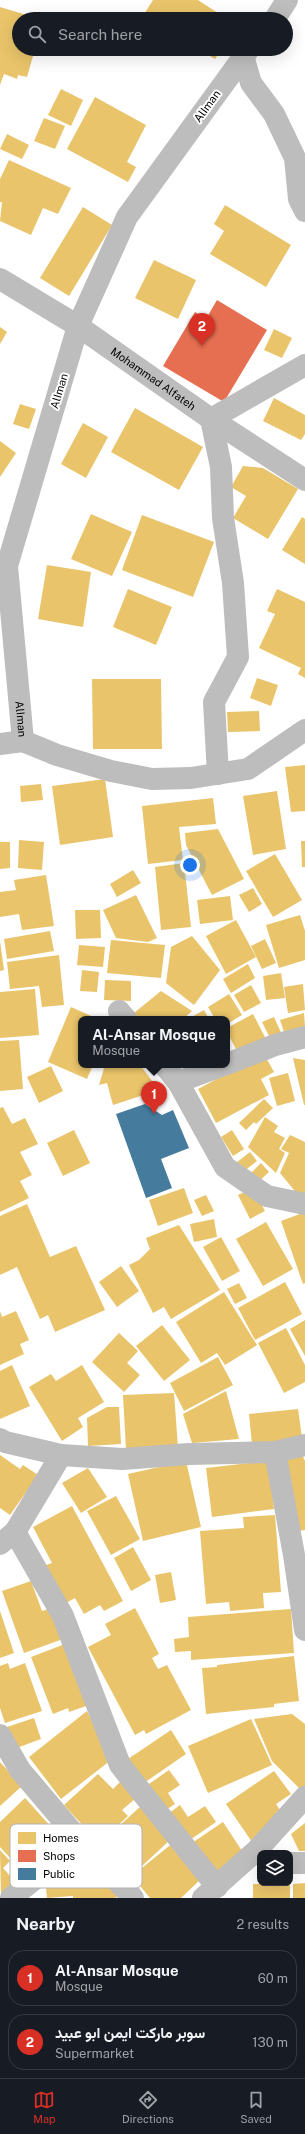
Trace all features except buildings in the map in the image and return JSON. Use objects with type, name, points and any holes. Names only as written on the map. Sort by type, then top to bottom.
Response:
[{"type":"street","points":[[279,12],[287,0]]},
{"type":"street","name":"AlIman","points":[[243,56],[127,217],[78,326],[3,564],[23,741],[57,755],[111,771],[152,779],[191,778],[248,768],[305,730]]},
{"type":"street","points":[[247,56],[251,84],[274,114],[295,158],[299,200],[305,211]]},
{"type":"street","name":"Mohammad Alfateh","points":[[0,279],[78,326],[211,419],[305,480]]},
{"type":"street","points":[[218,774],[214,702],[238,657],[233,583],[223,518],[222,467],[211,419],[305,365]]},
{"type":"street","points":[[0,744],[23,741]]},
{"type":"street","points":[[230,1063],[275,1045],[305,1037]]},
{"type":"street","points":[[166,1068],[178,1082],[225,1166],[266,1196],[305,1204]]},
{"type":"street","points":[[178,1082],[216,1068]]},
{"type":"street","points":[[0,1439],[61,1455],[122,1459],[189,1454],[275,1452],[305,1445]]},
{"type":"street","points":[[275,1452],[294,1555],[305,1630]]},
{"type":"street","points":[[61,1455],[8,1538],[63,1616],[120,1765],[210,1892],[257,1854]]},
{"type":"street","points":[[0,1734],[20,1770],[66,1824]]},
{"type":"street","points":[[262,1850],[305,1797]]},
{"type":"street","points":[[293,1863],[305,1863]]},
{"type":"street","points":[[12,1898],[24,1888]]},
{"type":"street","points":[[124,1888],[133,1898]]},
{"type":"place","name":"سوبر ماركت ايمن ابو عبيد","points":[[202,346]]},
{"type":"place","name":"Al-Ansar Mosque","points":[[154,1114]]}]
